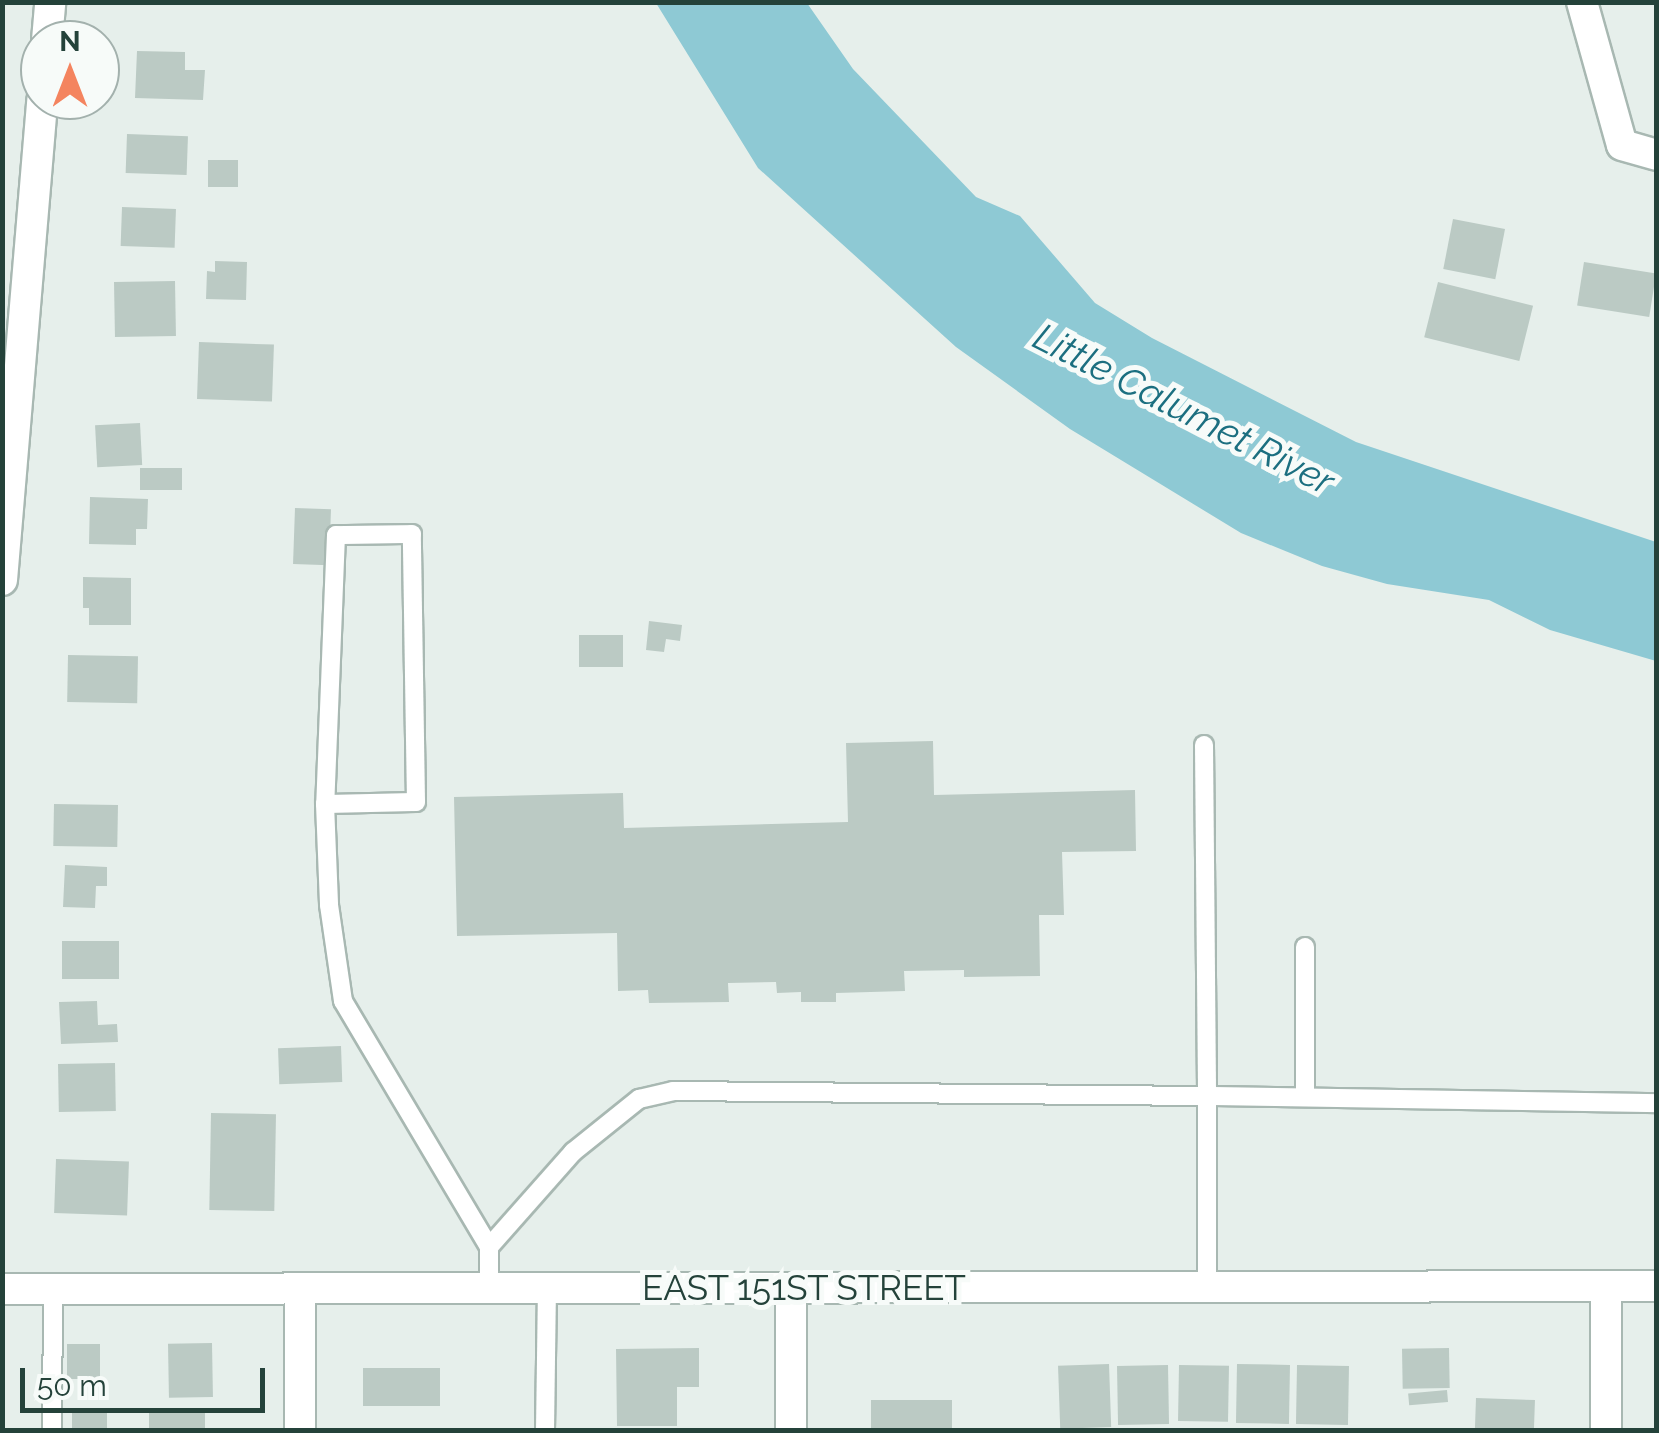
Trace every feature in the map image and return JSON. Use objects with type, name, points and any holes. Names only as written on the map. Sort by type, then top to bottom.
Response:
[{"type":"street","points":[[1582,2],[1622,145],[1656,156]]},
{"type":"street","points":[[2,580],[40,120]]},
{"type":"street","points":[[1606,1286],[1606,1430]]},
{"type":"street","name":"EAST 151ST STREET","points":[[2,1288],[1656,1286]]},
{"type":"street","points":[[791,1288],[792,1430]]},
{"type":"street","points":[[300,1290],[300,1430]]},
{"type":"lane","points":[[325,804],[416,802],[412,534],[336,535],[325,804],[328,905],[343,1001],[489,1247],[489,1290]]},
{"type":"lane","points":[[1204,745],[1207,1286]]},
{"type":"lane","points":[[1304,948],[1304,1098]]},
{"type":"lane","points":[[489,1247],[573,1152],[613,1116],[639,1099],[672,1092],[1656,1102]]},
{"type":"lane","points":[[52,1430],[53,1289]]},
{"type":"lane","points":[[546,1430],[547,1289]]},
{"type":"water","name":"Little Calumet River","points":[[656,3],[807,3],[853,69],[976,197],[1020,216],[1095,303],[1152,338],[1356,442],[1656,542],[1656,661],[1550,630],[1489,600],[1387,584],[1322,566],[1241,533],[1070,429],[956,347],[758,168]]},
{"type":"building","points":[[137,51],[185,52],[185,70],[205,70],[203,100],[135,98]]},
{"type":"building","points":[[127,134],[188,136],[187,175],[126,173]]},
{"type":"building","points":[[208,160],[238,160],[238,187],[208,187]]},
{"type":"building","points":[[122,207],[176,209],[175,248],[121,246]]},
{"type":"building","points":[[1453,219],[1505,229],[1495,279],[1443,269]]},
{"type":"building","points":[[215,261],[247,262],[246,300],[206,299],[207,271],[215,272]]},
{"type":"building","points":[[1584,262],[1656,273],[1649,317],[1577,305]]},
{"type":"building","points":[[175,281],[176,336],[115,337],[114,282]]},
{"type":"building","points":[[1438,282],[1533,306],[1519,361],[1424,337]]},
{"type":"building","points":[[199,342],[274,345],[272,402],[197,399]]},
{"type":"building","points":[[140,423],[142,465],[97,467],[95,425]]},
{"type":"building","points":[[140,468],[182,468],[182,490],[140,490]]},
{"type":"building","points":[[90,497],[148,499],[147,529],[136,529],[136,545],[89,544]]},
{"type":"building","points":[[295,508],[331,509],[329,565],[293,564]]},
{"type":"building","points":[[83,577],[131,578],[131,625],[89,625],[89,608],[83,608]]},
{"type":"building","points":[[649,621],[682,625],[680,641],[666,639],[664,652],[646,650]]},
{"type":"building","points":[[579,635],[623,635],[623,667],[579,667]]},
{"type":"building","points":[[68,655],[138,656],[137,703],[67,702]]},
{"type":"building","points":[[933,741],[934,795],[1135,790],[1136,851],[1062,852],[1064,915],[1039,915],[1040,976],[964,977],[964,970],[904,971],[905,991],[836,993],[836,1002],[801,1002],[801,992],[777,993],[776,982],[728,983],[729,1002],[649,1003],[648,990],[618,991],[617,933],[457,936],[454,797],[623,793],[624,828],[848,822],[846,743]]},
{"type":"building","points":[[54,804],[118,805],[117,847],[53,846]]},
{"type":"building","points":[[65,865],[107,867],[107,886],[96,886],[95,908],[63,907]]},
{"type":"building","points":[[62,941],[119,941],[119,979],[62,979]]},
{"type":"building","points":[[97,1001],[98,1025],[117,1024],[118,1042],[61,1044],[59,1002]]},
{"type":"building","points":[[341,1046],[342,1082],[279,1084],[278,1048]]},
{"type":"building","points":[[115,1063],[116,1111],[59,1112],[58,1064]]},
{"type":"building","points":[[211,1113],[276,1114],[274,1211],[209,1210]]},
{"type":"building","points":[[56,1159],[129,1162],[127,1216],[54,1213]]},
{"type":"building","points":[[212,1343],[213,1397],[169,1398],[168,1344]]},
{"type":"building","points":[[67,1344],[100,1344],[100,1379],[67,1379]]},
{"type":"building","points":[[699,1348],[699,1387],[677,1387],[677,1426],[617,1426],[616,1349]]},
{"type":"building","points":[[1449,1348],[1450,1388],[1403,1389],[1402,1349]]},
{"type":"building","points":[[1109,1364],[1111,1427],[1060,1429],[1058,1366]]},
{"type":"building","points":[[1237,1364],[1290,1365],[1289,1424],[1236,1423]]},
{"type":"building","points":[[1168,1365],[1169,1424],[1118,1425],[1117,1366]]},
{"type":"building","points":[[1179,1365],[1229,1366],[1228,1422],[1178,1421]]},
{"type":"building","points":[[1297,1365],[1349,1366],[1348,1425],[1296,1424]]},
{"type":"building","points":[[363,1368],[440,1368],[440,1406],[363,1406]]},
{"type":"building","points":[[1447,1390],[1448,1402],[1409,1405],[1408,1393]]},
{"type":"building","points":[[1476,1398],[1535,1400],[1534,1430],[1475,1430]]},
{"type":"building","points":[[871,1400],[952,1400],[952,1430],[871,1430]]},
{"type":"building","points":[[72,1412],[107,1412],[107,1430],[72,1430]]},
{"type":"building","points":[[149,1412],[205,1412],[205,1430],[149,1430]]}]
